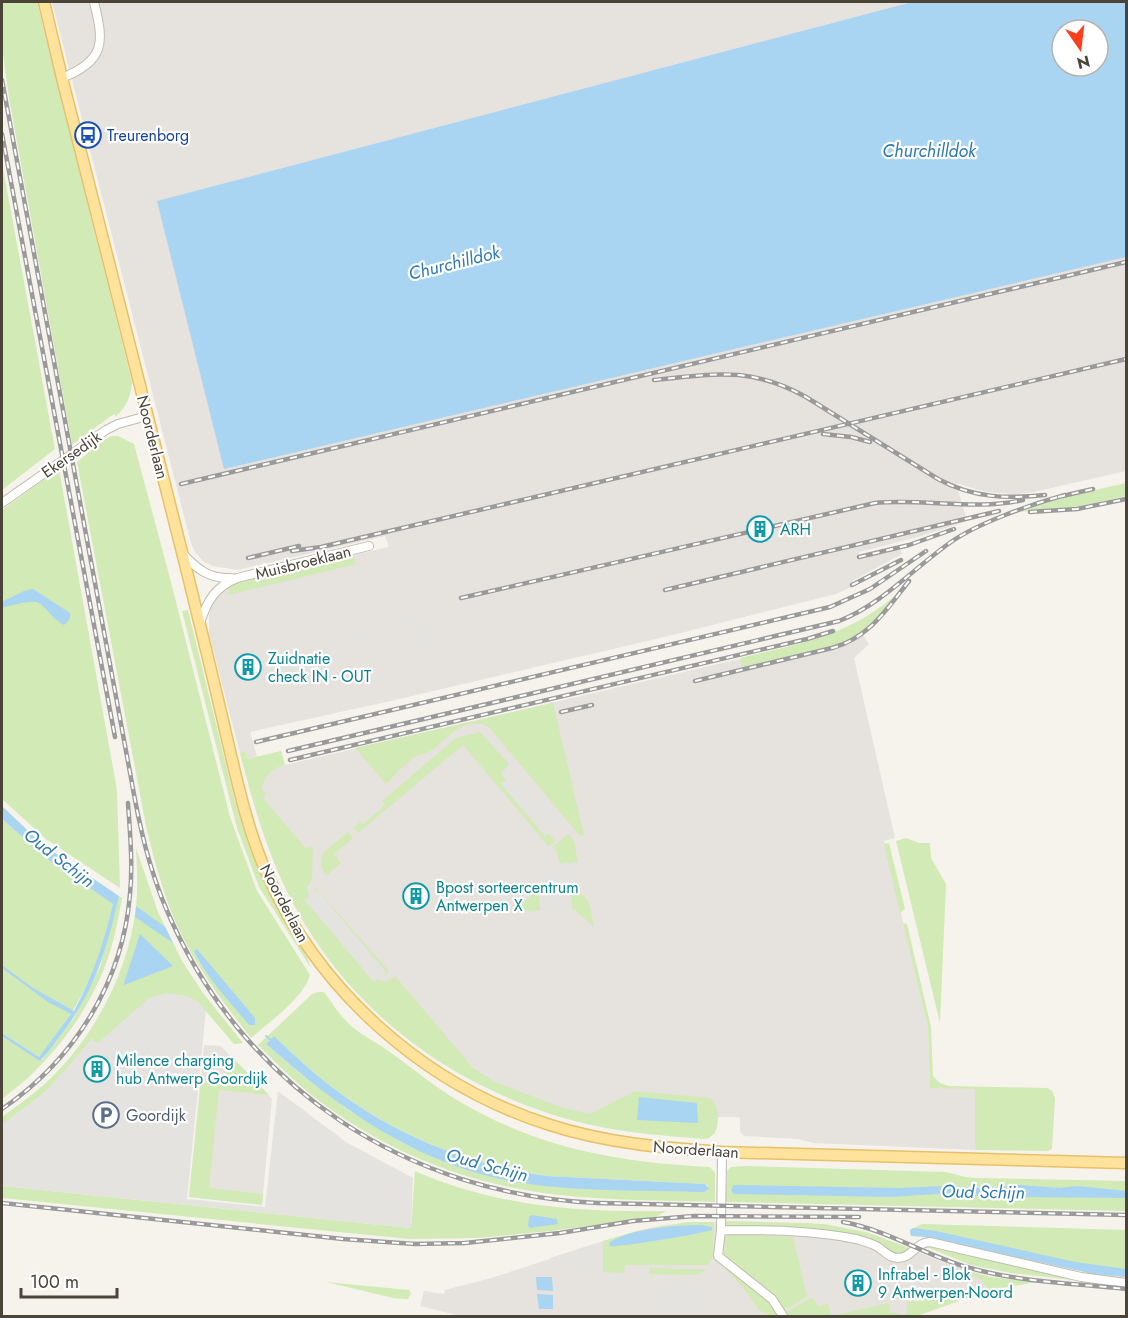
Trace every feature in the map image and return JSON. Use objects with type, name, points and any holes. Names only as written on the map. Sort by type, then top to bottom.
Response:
[{"type":"main road","name":"Noorderlaan","points":[[44,2],[183,554],[244,808],[266,872],[300,936],[328,976],[410,1053],[458,1083],[513,1110],[558,1127],[620,1142],[657,1148],[722,1152],[1126,1163]]},
{"type":"street","points":[[62,78],[93,59],[99,47],[101,30],[94,2]]},
{"type":"street","name":"Ekersedijk","points":[[2,503],[106,430],[118,424],[147,416]]},
{"type":"street","name":"Muisbroeklaan","points":[[200,624],[205,608],[217,589],[225,583],[237,578],[369,546]]},
{"type":"street","name":"Muisbroeklaan","points":[[183,554],[203,573],[223,578],[237,578]]},
{"type":"street","points":[[722,1152],[721,1230],[718,1256],[772,1299],[783,1317]]},
{"type":"street","points":[[721,1230],[783,1231],[846,1238],[875,1245],[896,1258],[905,1257],[920,1243],[930,1242],[1081,1277],[1126,1283]]},
{"type":"shaded area","points":[[52,2],[912,2],[158,201],[1126,257],[1126,471],[1034,492],[1015,494],[986,492],[956,483],[967,521],[918,537],[859,552],[860,559],[900,549],[902,554],[852,581],[854,586],[836,594],[677,634],[250,732],[257,756],[247,759],[245,751],[240,753],[209,634],[211,606],[219,593],[240,581],[389,547],[385,536],[238,570],[213,566],[203,561],[195,552]]},
{"type":"shaded area","points":[[398,612],[429,622],[427,626],[433,651],[415,655],[408,626],[397,628],[395,619]]},
{"type":"shaded area","points":[[375,625],[366,642],[343,647],[334,664],[250,682],[263,662],[345,644],[353,631]]},
{"type":"shaded area","points":[[860,631],[869,644],[854,658],[895,838],[884,841],[928,1028],[930,1087],[975,1089],[975,1150],[814,1143],[798,1139],[744,1136],[740,1132],[740,1118],[736,1117],[718,1117],[717,1129],[591,1118],[483,1080],[331,950],[255,786],[275,768],[285,765]]},
{"type":"shaded area","points":[[228,657],[238,696],[231,697],[221,658]]},
{"type":"shaded area","points":[[516,772],[560,824],[545,836],[501,784]]},
{"type":"shaded area","points":[[578,862],[577,884],[539,886],[538,874],[560,864]]},
{"type":"shaded area","points":[[335,888],[397,961],[393,964],[331,892]]},
{"type":"shaded area","points":[[317,890],[386,972],[374,982],[305,900]]},
{"type":"shaded area","points":[[571,892],[572,909],[540,911],[539,894]]},
{"type":"shaded area","name":"Goordijk","points":[[167,993],[187,996],[197,1001],[206,1010],[187,1199],[265,1207],[278,1091],[346,1142],[413,1178],[411,1228],[2,1186],[2,1125],[43,1094],[91,1039],[98,1043],[149,998]]},
{"type":"shaded area","points":[[204,1045],[221,1046],[272,1099],[262,1205],[189,1197]]},
{"type":"shaded area","points":[[725,1221],[809,1223],[834,1226],[875,1235],[943,1262],[990,1277],[1037,1282],[988,1290],[917,1316],[460,1316],[420,1306],[424,1291],[444,1294],[445,1290],[491,1278],[637,1231],[664,1225]]},
{"type":"shaded area","points":[[804,1235],[838,1239],[868,1247],[869,1253],[874,1252],[876,1263],[859,1266],[859,1270],[831,1279],[833,1292],[829,1293],[829,1299],[817,1301]]},
{"type":"shaded area","points":[[603,1241],[603,1272],[551,1268],[550,1258]]},
{"type":"shaded area","points":[[660,1280],[709,1284],[714,1294],[714,1316],[655,1316]]},
{"type":"green space","points":[[2,2],[37,2],[132,382],[122,410],[72,445],[9,98],[2,47]]},
{"type":"green space","points":[[2,163],[55,449],[2,490]]},
{"type":"green space","points":[[111,436],[118,436],[134,444],[230,817],[257,891],[310,975],[293,1001],[251,1038],[207,979],[180,931],[161,881],[146,826],[77,462]]},
{"type":"green space","points":[[59,469],[117,790],[120,888],[46,839],[2,799],[2,510]]},
{"type":"green space","points":[[1126,483],[1126,496],[1082,506],[1020,512],[1068,496]]},
{"type":"green space","points":[[353,555],[356,564],[228,595],[230,586],[240,581]]},
{"type":"green space","points":[[892,598],[889,606],[877,620],[844,643],[742,667],[740,658],[800,643],[839,630],[857,622]]},
{"type":"green space","points":[[188,610],[235,801],[249,846],[273,899],[307,957],[311,968],[259,887],[237,828],[182,611]]},
{"type":"green space","points":[[553,703],[584,835],[580,836],[489,727],[479,724],[462,726],[427,753],[418,755],[410,761],[386,784],[355,748]]},
{"type":"green space","points":[[480,732],[508,763],[501,773],[506,780],[502,784],[545,835],[548,833],[555,841],[549,847],[463,745],[358,833],[353,828],[360,822],[362,825],[385,805],[382,801],[456,738]]},
{"type":"green space","points":[[245,751],[247,759],[281,751],[285,765],[276,768],[265,779],[262,788],[266,795],[263,798],[306,849],[310,846],[313,849],[312,880],[307,887],[309,897],[305,900],[374,982],[378,979],[386,981],[395,976],[473,1068],[493,1081],[563,1108],[590,1114],[635,1091],[710,1098],[716,1105],[718,1114],[715,1133],[704,1139],[647,1134],[591,1125],[550,1113],[509,1098],[471,1080],[434,1058],[400,1033],[368,1004],[339,972],[300,916],[288,894],[260,825],[240,753]]},
{"type":"green space","points":[[2,819],[50,861],[113,904],[101,948],[86,985],[67,1021],[39,1057],[2,1033]]},
{"type":"green space","points":[[348,832],[353,838],[334,854],[341,863],[326,876],[321,864],[322,855]]},
{"type":"green space","points":[[570,835],[574,841],[579,868],[577,862],[560,864],[553,847]]},
{"type":"green space","points":[[906,838],[919,843],[930,843],[931,858],[946,884],[940,1023],[896,841]]},
{"type":"green space","points":[[889,843],[905,909],[900,913],[884,844]]},
{"type":"green space","points":[[136,848],[158,912],[182,961],[203,993],[243,1043],[234,1044],[197,1001],[61,1075],[43,1094],[2,1125],[2,1117],[43,1085],[65,1063],[81,1044],[107,1001],[126,955],[132,931],[137,892]]},
{"type":"green space","points":[[315,887],[388,970],[387,974],[382,975],[385,971],[317,890],[314,892]]},
{"type":"green space","points":[[571,892],[583,895],[589,903],[594,927],[572,909]]},
{"type":"green space","points":[[539,894],[540,911],[521,911],[521,905],[532,895]]},
{"type":"green space","points":[[119,896],[122,898],[110,952],[92,995],[53,1052],[20,1085],[2,1099],[2,1035],[42,1060],[74,1018],[100,967]]},
{"type":"green space","points":[[903,923],[907,924],[931,1027],[933,1076],[940,1083],[949,1086],[1048,1088],[1055,1098],[1052,1149],[1048,1151],[975,1150],[975,1089],[930,1088],[928,1028]]},
{"type":"green space","points":[[324,992],[351,1026],[449,1095],[488,1117],[518,1130],[579,1150],[611,1157],[710,1167],[715,1173],[715,1202],[599,1198],[528,1191],[465,1176],[405,1153],[349,1122],[313,1096],[258,1045],[312,994]],"holes":[[[274,1036],[323,1080],[364,1109],[413,1136],[465,1157],[547,1176],[705,1184],[708,1186],[707,1191],[546,1186],[491,1176],[431,1156],[401,1142],[351,1112],[298,1072],[266,1044]]]},
{"type":"green space","points":[[236,1061],[269,1095],[219,1090],[209,1188],[263,1194],[262,1205],[189,1197],[201,1082],[225,1084],[227,1068]]},
{"type":"green space","points":[[731,1167],[946,1172],[977,1178],[1126,1181],[1126,1211],[726,1202],[727,1171]]},
{"type":"green space","points":[[415,1171],[445,1183],[506,1200],[602,1211],[666,1211],[656,1217],[551,1231],[477,1238],[409,1239],[2,1198],[2,1186],[411,1228]]},
{"type":"green space","points":[[725,1221],[824,1224],[866,1232],[909,1248],[898,1254],[881,1245],[725,1227]]},
{"type":"green space","points":[[687,1222],[714,1222],[713,1256],[708,1265],[625,1265],[624,1273],[603,1272],[603,1241],[637,1231]]},
{"type":"green space","points":[[922,1224],[1126,1230],[1126,1277],[1094,1274],[910,1234],[910,1230]]},
{"type":"green space","points":[[730,1234],[793,1237],[807,1297],[784,1310],[776,1299],[726,1257],[724,1254],[725,1237]]},
{"type":"green space","points":[[927,1244],[1073,1278],[1073,1280],[1011,1273],[971,1265],[924,1246]]},
{"type":"green space","points":[[724,1264],[768,1300],[779,1316],[771,1316],[759,1310],[741,1285],[727,1271]]},
{"type":"green space","points":[[649,1268],[706,1270],[696,1275],[649,1274]]},
{"type":"green space","points":[[967,1271],[990,1277],[1037,1282],[988,1290],[982,1280]]},
{"type":"green space","points":[[326,1282],[409,1290],[411,1293],[408,1299],[393,1298]]},
{"type":"green space","points":[[970,1289],[981,1289],[984,1292],[917,1316],[831,1316],[889,1303],[890,1312],[906,1315],[908,1302],[927,1298],[936,1299]]},
{"type":"green space","points":[[813,1298],[818,1306],[828,1304],[831,1316],[786,1316],[785,1313]]},
{"type":"water","name":"Churchilldok","points":[[912,2],[1126,2],[1126,257],[224,469],[157,201]]},
{"type":"water","points":[[33,589],[70,613],[67,623],[64,625],[60,623],[36,602],[2,608],[2,602]]},
{"type":"water","points":[[2,806],[42,844],[119,896],[109,936],[89,989],[70,1023],[40,1061],[2,1036],[2,1033],[39,1057],[71,1014],[48,1002],[2,968],[2,965],[33,988],[74,1011],[97,959],[113,904],[50,861],[2,819]]},
{"type":"water","points":[[136,906],[165,927],[173,943],[135,917]]},
{"type":"water","points":[[140,934],[173,966],[124,985],[124,983]]},
{"type":"water","points":[[197,949],[255,1018],[255,1025],[249,1025],[212,980],[194,951]]},
{"type":"water","points":[[274,1036],[323,1080],[363,1109],[413,1136],[465,1157],[547,1176],[705,1184],[709,1189],[704,1192],[545,1186],[485,1175],[450,1164],[416,1150],[353,1113],[266,1044]]},
{"type":"water","points":[[639,1097],[697,1103],[698,1123],[637,1120]]},
{"type":"water","points":[[734,1185],[899,1188],[942,1186],[985,1188],[1020,1185],[1060,1188],[1077,1186],[1126,1191],[1126,1198],[1014,1197],[998,1194],[892,1197],[733,1194],[731,1189]]},
{"type":"water","points":[[532,1215],[557,1219],[558,1224],[530,1228],[528,1226],[529,1217]]},
{"type":"water","points":[[701,1225],[712,1227],[712,1230],[627,1245],[610,1246],[609,1243],[640,1231]]},
{"type":"water","points":[[913,1228],[1075,1262],[1126,1269],[1126,1277],[1094,1274],[925,1237],[911,1236],[910,1230]]},
{"type":"water","points":[[536,1277],[552,1277],[553,1291],[537,1290]]},
{"type":"water","points":[[537,1294],[553,1295],[553,1309],[539,1309]]},
{"type":"waterway","name":"Oud Schijn","points":[[266,1036],[272,1041]]},
{"type":"railway","points":[[2,80],[134,795],[150,864],[168,913],[201,976],[241,1031],[288,1080],[341,1121],[399,1154],[462,1179],[528,1195],[598,1203],[1126,1215]]},
{"type":"railway","points":[[2,134],[115,737]]},
{"type":"railway","points":[[181,484],[1126,262]]},
{"type":"railway","points":[[292,551],[321,547],[1126,359]]},
{"type":"railway","points":[[654,380],[714,375],[749,376],[767,380],[806,397],[951,485],[990,496],[1045,495]]},
{"type":"railway","points":[[823,434],[870,442]]},
{"type":"railway","points":[[1058,497],[1093,489]]},
{"type":"railway","points":[[288,751],[839,621],[855,614],[884,595],[962,535],[1006,515],[1065,495]]},
{"type":"railway","points":[[1030,512],[1077,509],[1126,499]]},
{"type":"railway","points":[[461,598],[875,503],[986,504],[1023,500]]},
{"type":"railway","points":[[665,590],[999,511]]},
{"type":"railway","points":[[859,557],[909,545],[954,529]]},
{"type":"railway","points":[[248,558],[299,546]]},
{"type":"railway","points":[[256,742],[830,607],[870,589],[926,551]]},
{"type":"railway","points":[[852,585],[901,560]]},
{"type":"railway","points":[[695,681],[845,643],[867,630],[909,581]]},
{"type":"railway","points":[[290,760],[833,631]]},
{"type":"railway","points":[[561,712],[592,705]]},
{"type":"railway","points":[[2,1109],[28,1089],[72,1043],[105,988],[117,958],[130,894],[128,803]]},
{"type":"railway","points":[[2,1203],[343,1239],[415,1244],[465,1243],[560,1233],[633,1221],[694,1216],[859,1217]]},
{"type":"railway","points":[[843,1222],[874,1230],[948,1261],[1003,1276],[1126,1289]]},
{"type":"place","name":"Treurenborg","points":[[88,135]]},
{"type":"place","name":"ARH","points":[[760,529]]},
{"type":"place","name":"Zuidnatie check IN - OUT","points":[[248,667]]},
{"type":"place","name":"Bpost sorteercentrum Antwerpen X","points":[[416,896]]},
{"type":"place","name":"Milence charging hub Antwerp Goordijk","points":[[97,1069]]},
{"type":"place","name":"Goordijk","points":[[106,1115]]},
{"type":"place","name":"Infrabel - Blok 9 Antwerpen-Noord","points":[[858,1283]]}]
